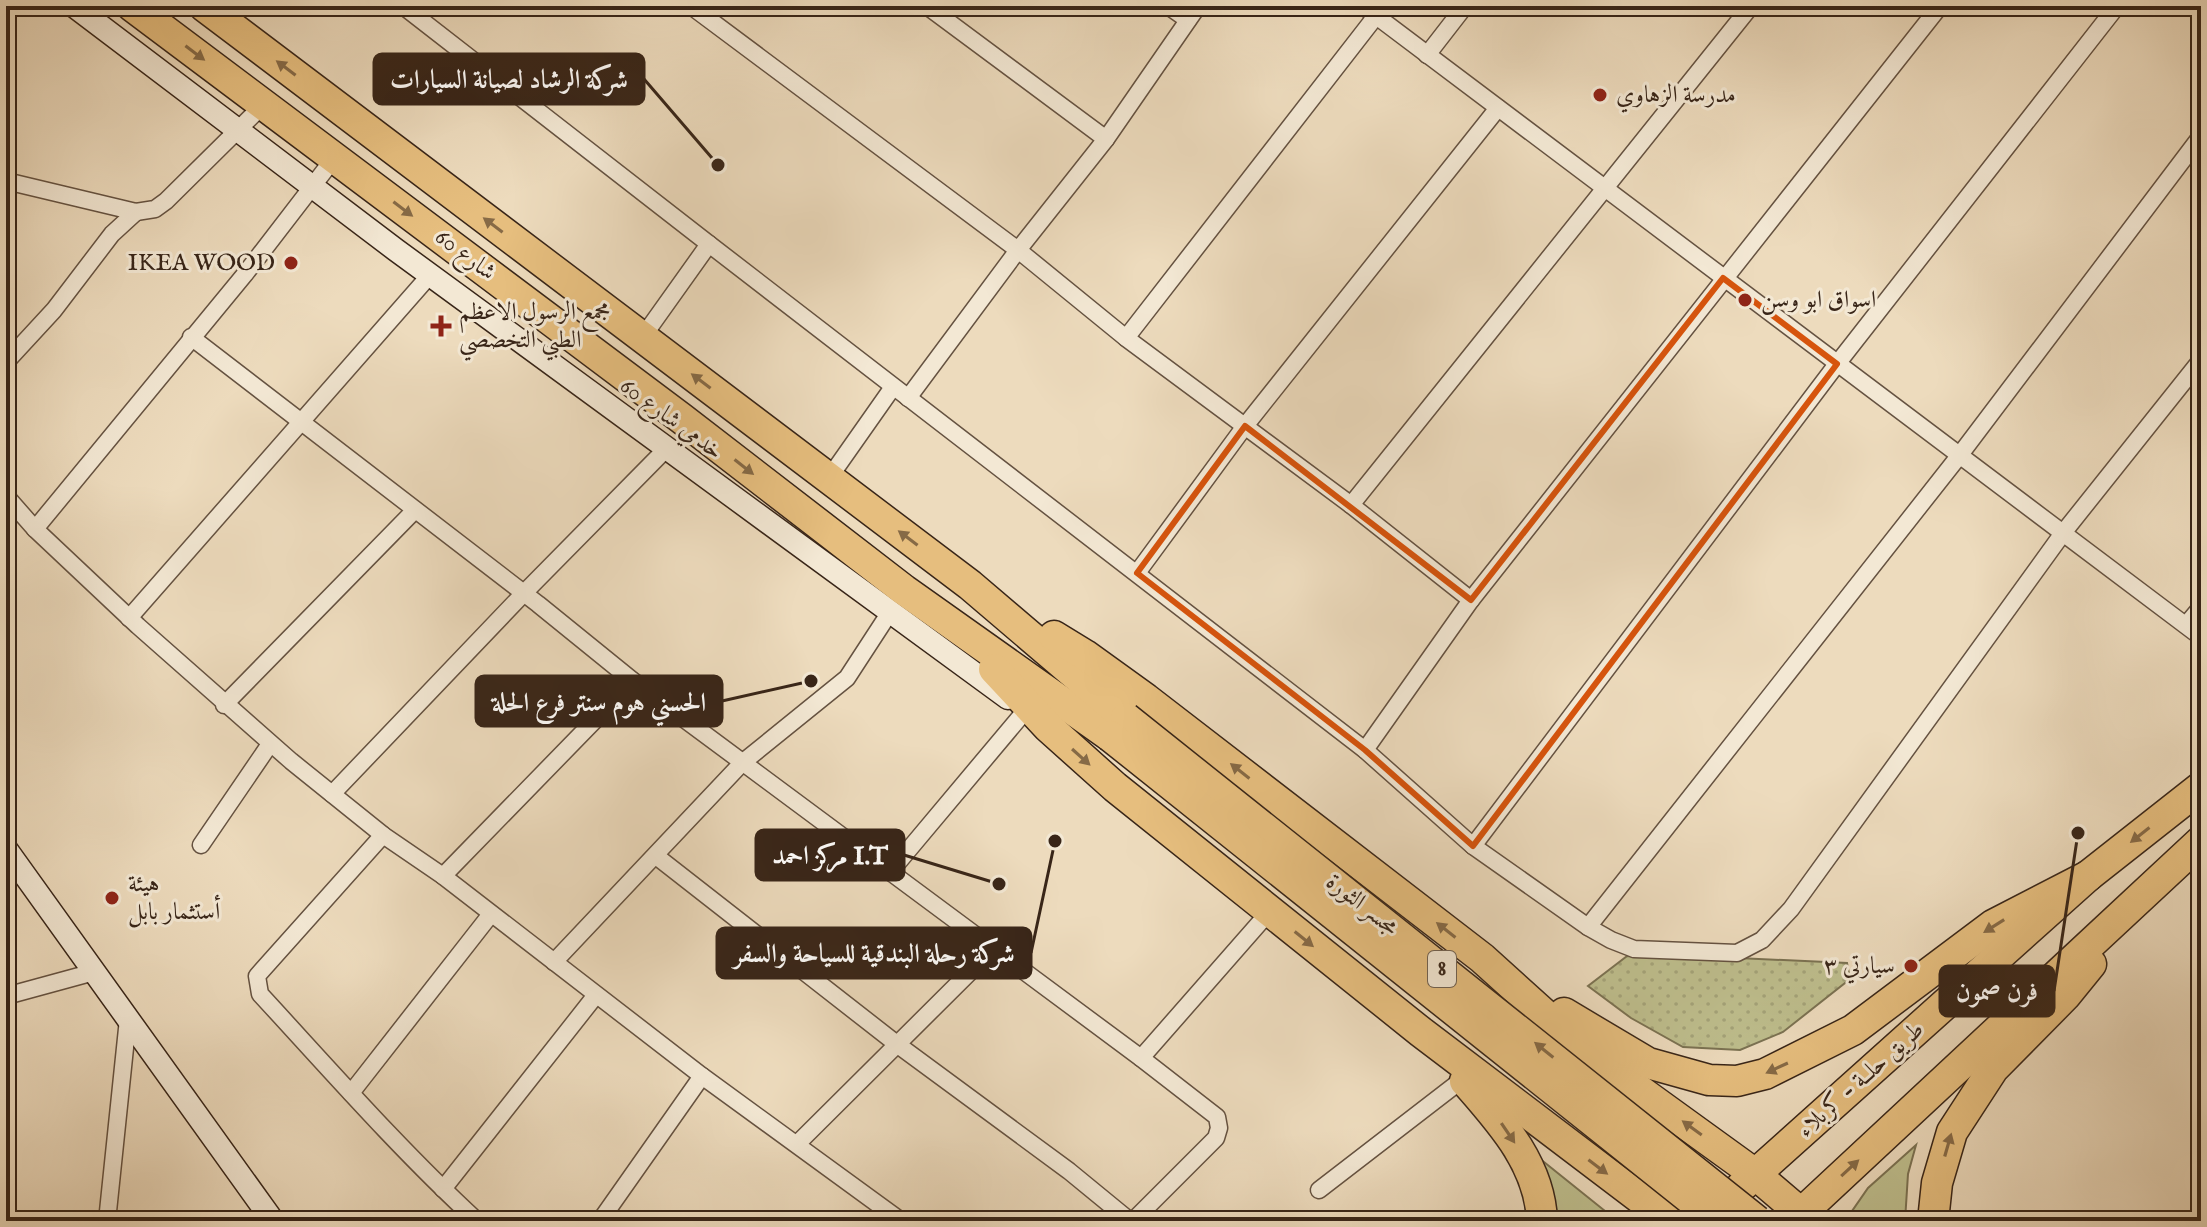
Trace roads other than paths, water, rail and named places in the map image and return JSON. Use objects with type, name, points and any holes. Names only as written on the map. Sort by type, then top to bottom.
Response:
[{"type":"highway","name":"شارع 60","points":[[132,6],[949,621]]},
{"type":"highway","name":"شارع 60","points":[[215,12],[970,585]]},
{"type":"highway","points":[[970,585],[1085,655],[1146,699],[1482,958],[1589,1029],[1648,1063],[1709,1080],[1737,1081],[1765,1074],[1853,1030],[1993,925],[2088,876]]},
{"type":"highway","name":"مجسر الثورة","points":[[970,585],[1118,727],[1718,1221]]},
{"type":"highway","points":[[949,621],[1037,719],[1115,787],[1421,1032],[1670,1221]]},
{"type":"highway","name":"مجسر الثورة","points":[[949,621],[1118,727],[1757,1221]]},
{"type":"highway","name":"طريق حلــة - كربلاء","points":[[1707,1221],[1755,1174],[2088,876],[2201,787]]},
{"type":"highway","points":[[1482,958],[1585,1051],[1755,1174],[1801,1218],[2201,841]]},
{"type":"highway","points":[[1933,1221],[1937,1183],[1952,1132],[1993,1069],[2065,996],[2155,884]]},
{"type":"highway","points":[[1421,1032],[1500,1121],[1529,1165],[1542,1221]]},
{"type":"highway","points":[[1534,1118],[1556,1128],[1576,1121],[1590,1107],[1597,1078],[1585,1051]]},
{"type":"main road","name":"خدمي شارع 60","points":[[74,6],[430,275],[1037,719]]},
{"type":"main road","points":[[6,849],[128,1019],[257,1210],[273,1221]]},
{"type":"street","points":[[403,6],[1365,750],[1473,846],[1588,927],[1634,949],[1737,953],[1762,940],[1791,909],[2063,533],[2201,360]]},
{"type":"street","points":[[691,6],[1018,250],[1126,338],[1351,505],[1471,600]]},
{"type":"street","points":[[927,6],[1106,139]]},
{"type":"street","points":[[908,398],[1018,250],[1106,139],[1193,13],[1168,6]]},
{"type":"street","points":[[1427,55],[1465,6]]},
{"type":"street","points":[[1351,505],[1751,6]]},
{"type":"street","points":[[1365,750],[1471,600],[1940,6]]},
{"type":"street","points":[[1473,846],[1837,364],[2117,6]]},
{"type":"street","points":[[1126,338],[1369,11],[2201,637]]},
{"type":"street","points":[[6,181],[136,212],[155,209],[264,104]]},
{"type":"street","points":[[1137,573],[1245,426],[1498,108]]},
{"type":"street","points":[[1588,927],[1959,456],[2201,136]]},
{"type":"street","points":[[35,529],[245,274],[335,157]]},
{"type":"street","points":[[6,362],[54,310],[112,234],[136,212]]},
{"type":"street","points":[[642,338],[709,244]]},
{"type":"street","points":[[129,618],[430,275]]},
{"type":"street","points":[[191,337],[524,593],[633,681],[1217,1117],[1219,1128],[1216,1138],[1132,1221],[898,1045],[656,856]]},
{"type":"street","points":[[829,478],[893,387]]},
{"type":"street","points":[[332,794],[667,448]]},
{"type":"street","points":[[6,496],[35,529],[129,618],[270,744],[383,835],[443,876],[702,1076],[901,1221]]},
{"type":"street","points":[[224,705],[415,510]]},
{"type":"street","points":[[2186,625],[2201,607]]},
{"type":"street","points":[[554,962],[742,763],[847,678],[890,612]]},
{"type":"street","points":[[443,876],[633,681]]},
{"type":"street","points":[[890,872],[1037,719]]},
{"type":"street","points":[[201,845],[270,744]]},
{"type":"street","points":[[383,835],[257,976],[260,994],[351,1093],[477,1221]]},
{"type":"street","points":[[1141,1058],[1270,911]]},
{"type":"street","points":[[351,1093],[491,914]]},
{"type":"street","points":[[797,1144],[993,949]]},
{"type":"street","points":[[6,996],[94,972]]},
{"type":"street","points":[[443,1189],[596,995]]},
{"type":"street","points":[[107,1221],[128,1019]]},
{"type":"street","points":[[600,1221],[702,1076]]},
{"type":"street","points":[[1319,1190],[1463,1079]]},
{"type":"place","name":"مدرسة الزهاوي","points":[[1600,95]]},
{"type":"place","name":"شركة الرشاد لصيانة السيارات","points":[[718,165]]},
{"type":"place","name":"IKEA WOOD","points":[[291,263]]},
{"type":"place","name":"اسواق ابو وسن","points":[[1745,300]]},
{"type":"place","name":"مجمع الرسول الاعظم الطبي التخصصي","points":[[441,326]]},
{"type":"place","name":"الحسني هوم سنتر فرع الحلة","points":[[811,681]]},
{"type":"place","name":"فرن صمون","points":[[2078,833]]},
{"type":"place","name":"شركة رحلة البندقية للسياحة والسفر","points":[[1055,841]]},
{"type":"place","name":"مركز احمد I.T","points":[[999,884]]},
{"type":"place","name":"هيئة أستثمار بابل","points":[[112,898]]},
{"type":"place","name":"سيارتي ٣","points":[[1911,966]]}]
